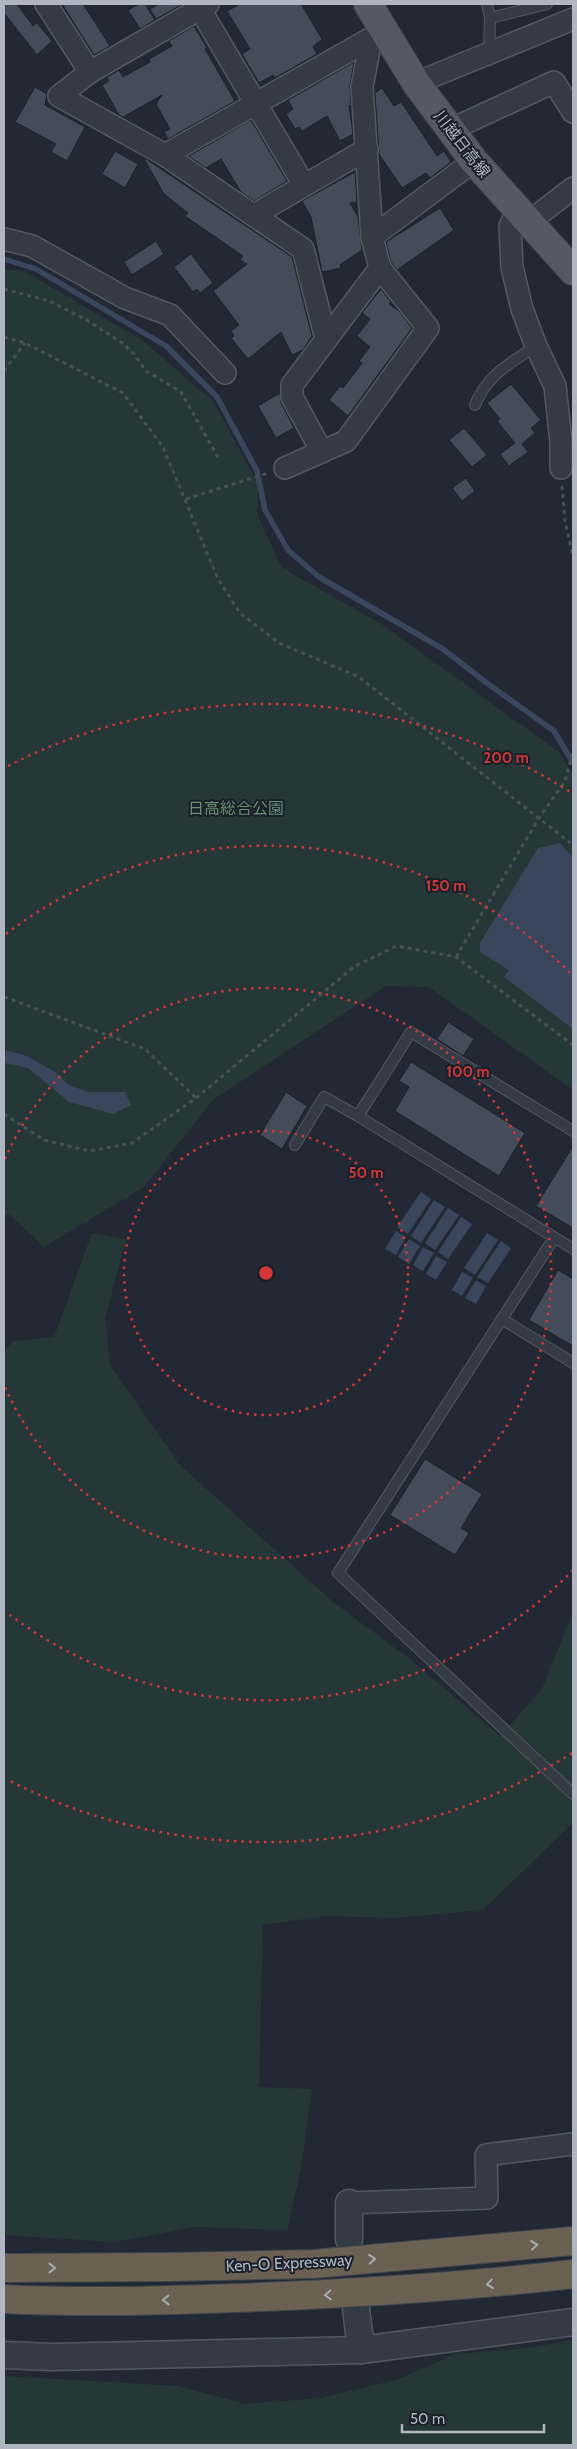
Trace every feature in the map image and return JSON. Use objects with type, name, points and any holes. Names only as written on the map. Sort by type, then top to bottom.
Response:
[{"type":"highway","name":"Ken-O Expressway","points":[[4,2268],[168,2268],[313,2264],[573,2241]]},
{"type":"highway","name":"Ken-O Expressway","points":[[4,2299],[168,2300],[311,2296],[468,2286],[573,2274]]},
{"type":"main road","name":"川越日高線","points":[[368,4],[378,35],[450,130],[474,161],[573,272]]},
{"type":"street","points":[[46,4],[90,72]]},
{"type":"street","points":[[304,185],[256,104],[202,5],[90,72],[59,96],[165,155],[303,249],[326,339]]},
{"type":"street","points":[[416,83],[573,19]]},
{"type":"street","points":[[165,155],[378,35]]},
{"type":"street","points":[[285,468],[346,441],[428,328],[380,268],[372,237],[362,87],[378,35]]},
{"type":"street","points":[[450,130],[554,82],[573,112]]},
{"type":"street","points":[[254,215],[367,149]]},
{"type":"street","points":[[372,237],[474,161]]},
{"type":"street","points":[[561,468],[567,439],[555,386],[536,346],[522,309],[512,267],[510,226],[523,216],[573,188]]},
{"type":"street","points":[[4,238],[32,246],[125,298],[170,315],[225,373]]},
{"type":"street","points":[[322,452],[292,397],[292,384],[380,268]]},
{"type":"street","points":[[349,2239],[349,2203],[487,2198],[486,2155],[573,2144]]},
{"type":"street","points":[[356,2308],[361,2350]]},
{"type":"street","points":[[4,2355],[52,2357],[361,2350],[573,2322]]},
{"type":"lane","points":[[487,4],[490,18],[489,52]]},
{"type":"lane","points":[[490,18],[547,4]]},
{"type":"lane","points":[[475,405],[481,389],[498,372],[536,346]]},
{"type":"lane","points":[[358,1116],[411,1032],[573,1131]]},
{"type":"lane","points":[[295,1145],[324,1097],[573,1249]]},
{"type":"lane","points":[[554,1238],[338,1573],[573,1794]]},
{"type":"lane","points":[[502,1319],[573,1363]]},
{"type":"path","points":[[4,289],[49,302],[85,318],[121,342],[134,354],[146,371],[181,392],[219,459]]},
{"type":"path","points":[[4,337],[25,343],[123,393],[164,447],[218,579],[240,613],[279,643],[359,678],[573,845]]},
{"type":"path","points":[[4,371],[25,343]]},
{"type":"path","points":[[186,499],[285,468]]},
{"type":"path","points":[[561,468],[565,520],[573,557]]},
{"type":"path","points":[[456,957],[539,818],[565,781],[573,751]]},
{"type":"path","points":[[4,1114],[44,1140],[89,1151],[132,1143],[196,1098],[355,966],[397,946],[456,957],[573,1045]]},
{"type":"path","points":[[4,997],[145,1050],[196,1098]]},
{"type":"green space","name":"日高総合公園","points":[[4,270],[22,270],[142,340],[213,401],[258,484],[257,514],[282,568],[380,623],[559,752],[573,775],[573,1090],[429,987],[386,986],[214,1099],[144,1187],[44,1247],[9,1214],[4,1215]]},
{"type":"green space","points":[[92,1233],[126,1239],[105,1319],[110,1365],[181,1466],[332,1601],[411,1660],[500,1736],[542,1689],[573,1612],[573,1823],[483,1910],[395,1918],[327,1916],[263,1925],[259,2087],[312,2089],[301,2169],[287,2230],[196,2227],[114,2242],[4,2235],[4,1350],[14,1341],[54,1337]]},
{"type":"green space","points":[[573,2340],[573,2445],[4,2445],[4,2376],[178,2386],[245,2404],[321,2398],[399,2379],[455,2354],[527,2348]]},
{"type":"water","points":[[560,843],[573,858],[573,1029],[504,977],[509,970],[480,952],[480,943],[538,848]]},
{"type":"water","points":[[4,1050],[27,1056],[55,1072],[69,1085],[88,1092],[125,1092],[131,1105],[113,1114],[69,1102],[28,1068],[4,1063]]},
{"type":"water","points":[[421,1192],[431,1199],[408,1234],[397,1227]]},
{"type":"water","points":[[434,1200],[445,1207],[421,1243],[411,1236]]},
{"type":"water","points":[[448,1208],[459,1215],[435,1250],[425,1243]]},
{"type":"water","points":[[461,1217],[472,1224],[448,1259],[438,1252]]},
{"type":"water","points":[[396,1231],[406,1237],[396,1255],[385,1249]]},
{"type":"water","points":[[487,1233],[498,1240],[475,1275],[464,1268]]},
{"type":"water","points":[[409,1239],[420,1246],[409,1264],[398,1257]]},
{"type":"water","points":[[501,1241],[511,1248],[488,1283],[477,1277]]},
{"type":"water","points":[[423,1247],[434,1253],[423,1271],[413,1265]]},
{"type":"water","points":[[436,1256],[447,1262],[436,1280],[426,1274]]},
{"type":"water","points":[[462,1272],[473,1278],[462,1296],[452,1290]]},
{"type":"water","points":[[476,1280],[486,1286],[476,1304],[465,1298]]},
{"type":"building","points":[[4,4],[17,4],[33,26],[37,23],[52,41],[37,55],[4,13]]},
{"type":"building","points":[[62,4],[83,4],[110,46],[94,55]]},
{"type":"building","points":[[139,4],[145,4],[155,20],[140,29],[128,10]]},
{"type":"building","points":[[159,4],[181,5],[156,19],[150,9]]},
{"type":"building","points":[[240,4],[301,4],[322,39],[313,47],[317,54],[275,78],[273,75],[259,83],[242,54],[250,49],[227,11]]},
{"type":"building","points":[[194,26],[235,101],[168,139],[164,132],[170,129],[156,104],[162,95],[123,117],[119,115],[102,85],[109,81],[107,77],[119,70],[123,77],[150,62],[149,59],[172,46],[169,41]]},
{"type":"building","points":[[354,62],[350,85],[351,108],[349,105],[353,134],[340,141],[327,116],[302,131],[299,127],[295,129],[286,114],[293,109],[288,100]]},
{"type":"building","points":[[35,87],[47,94],[45,105],[85,127],[67,161],[51,152],[56,144],[15,122]]},
{"type":"building","points":[[382,88],[394,106],[401,102],[437,156],[444,151],[451,162],[430,178],[426,173],[402,188],[379,154],[375,93]]},
{"type":"building","points":[[251,120],[287,181],[254,201],[241,192],[221,159],[206,168],[189,156]]},
{"type":"building","points":[[115,151],[138,164],[125,188],[102,174]]},
{"type":"building","points":[[143,157],[292,257],[312,336],[303,350],[292,355],[281,332],[248,359],[231,338],[234,336],[231,331],[239,325],[213,291],[247,264],[240,260],[243,256],[185,216],[188,213],[164,194]]},
{"type":"building","points":[[355,172],[357,202],[350,203],[358,217],[362,250],[340,265],[341,268],[322,272],[311,217],[302,201]]},
{"type":"building","points":[[440,208],[454,230],[397,270],[391,262],[386,242]]},
{"type":"building","points":[[156,241],[164,254],[132,275],[124,262]]},
{"type":"building","points":[[191,254],[213,283],[200,293],[197,289],[193,292],[174,267]]},
{"type":"building","points":[[381,289],[391,302],[389,304],[399,311],[412,328],[348,416],[329,400],[340,386],[343,388],[362,363],[359,361],[370,347],[357,336],[370,319],[362,313]]},
{"type":"building","points":[[511,384],[541,420],[531,428],[535,433],[522,444],[528,452],[509,466],[500,454],[515,443],[497,421],[500,419],[487,403]]},
{"type":"building","points":[[280,393],[281,403],[294,428],[276,438],[258,406]]},
{"type":"building","points":[[464,428],[487,455],[472,467],[449,440]]},
{"type":"building","points":[[466,478],[475,491],[462,501],[452,488]]},
{"type":"building","points":[[448,1022],[474,1039],[463,1056],[437,1039]]},
{"type":"building","points":[[411,1062],[525,1133],[499,1176],[395,1111],[409,1087],[399,1081]]},
{"type":"building","points":[[286,1092],[307,1106],[282,1149],[260,1135]]},
{"type":"building","points":[[573,1146],[573,1228],[536,1206]]},
{"type":"building","points":[[558,1270],[573,1279],[573,1346],[529,1320]]},
{"type":"building","points":[[425,1459],[482,1494],[461,1528],[469,1533],[455,1555],[390,1515]]},
{"type":"waterway","points":[[4,259],[36,269],[166,346],[217,397],[257,471],[265,510],[288,550],[319,577],[443,649],[554,731],[573,763]]}]
